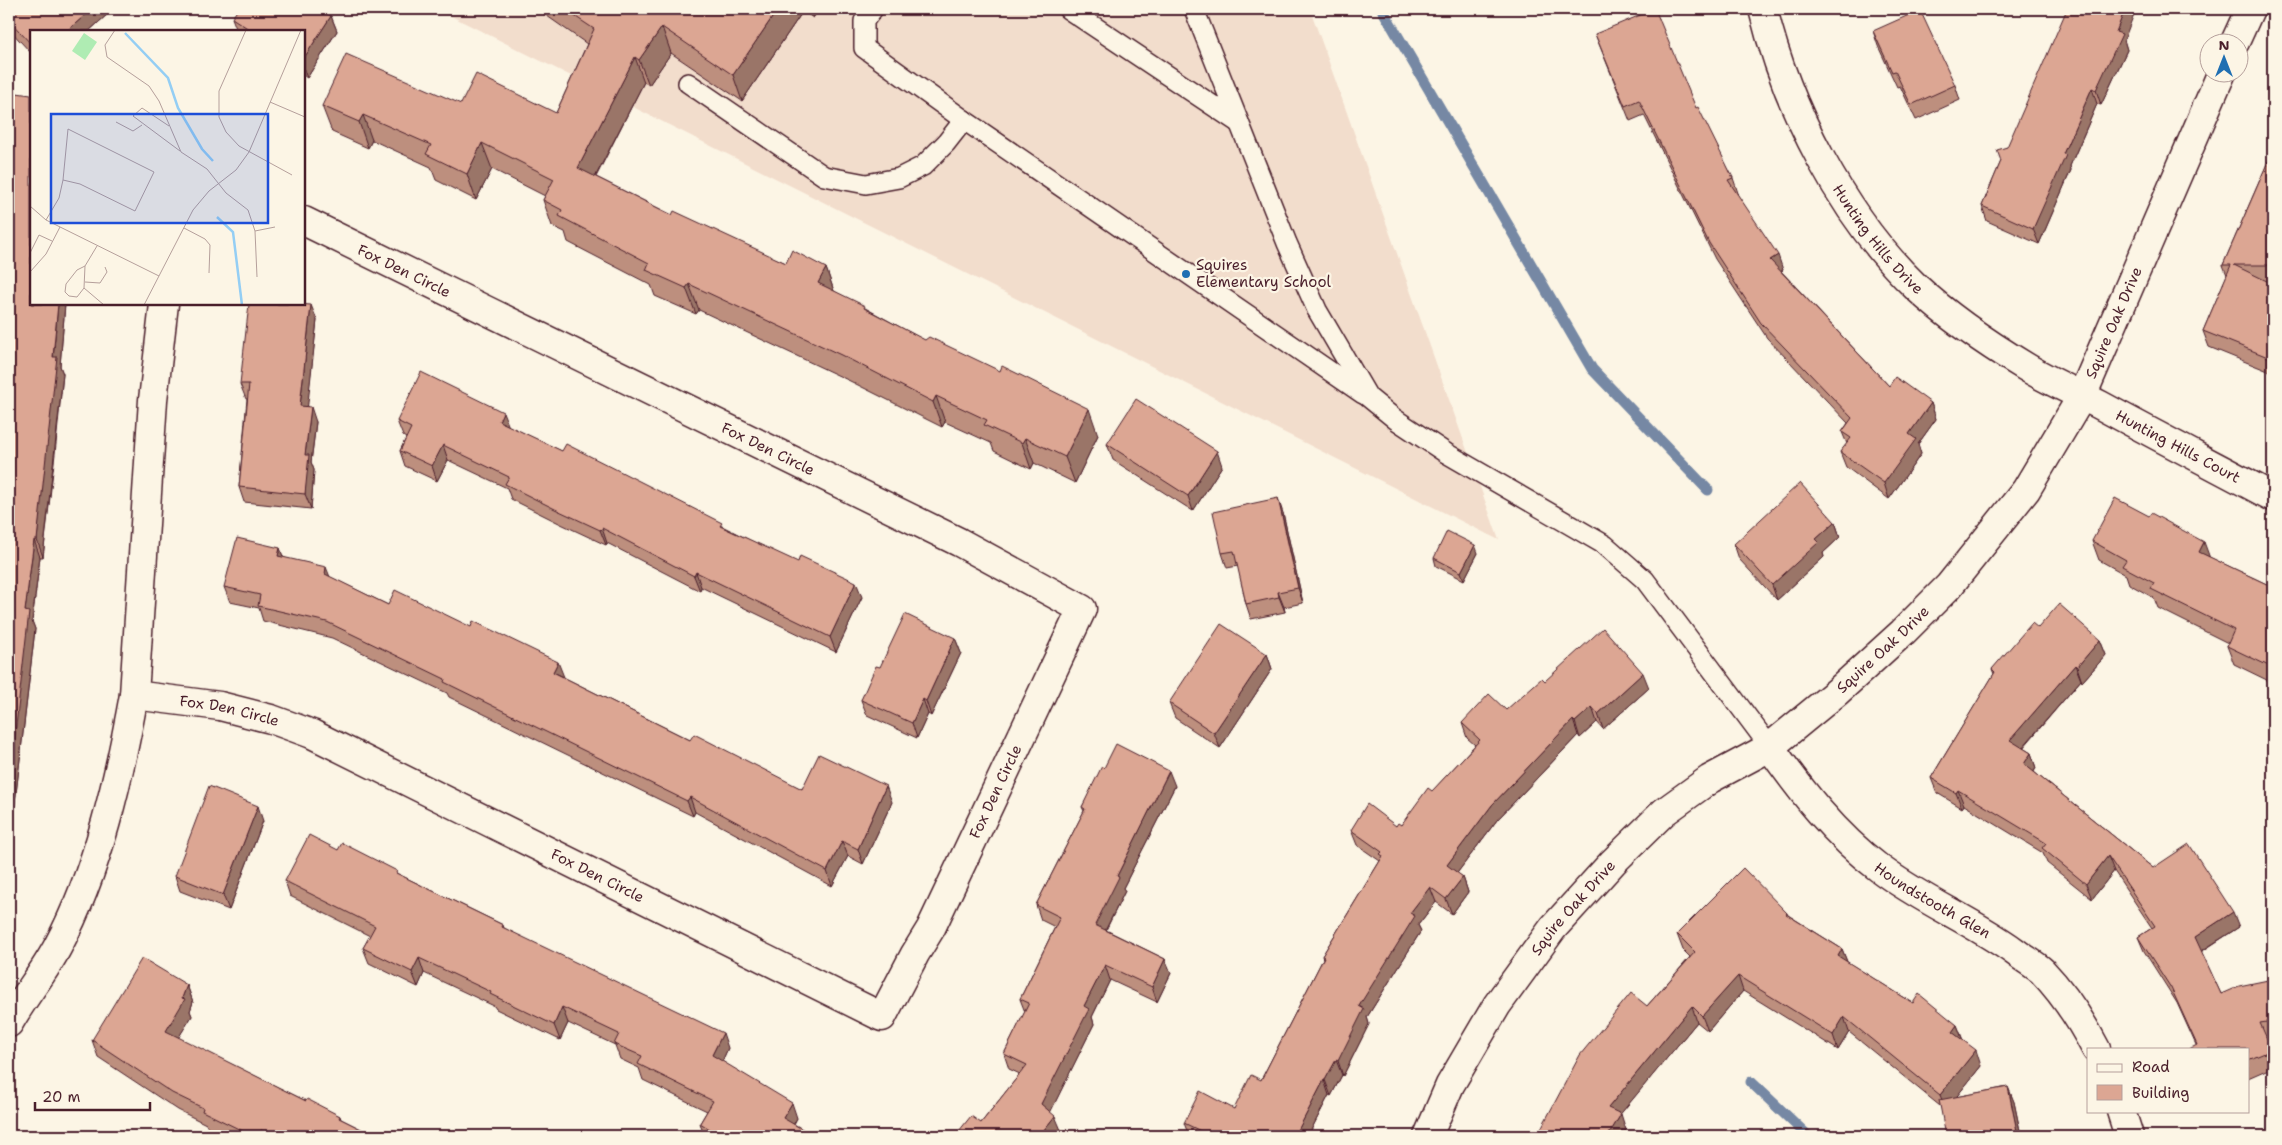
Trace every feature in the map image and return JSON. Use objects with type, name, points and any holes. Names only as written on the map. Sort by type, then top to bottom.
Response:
[{"type":"street","name":"Hunting Hills Drive","points":[[1763,9],[1773,45],[1813,142],[1841,192],[1878,245],[1917,287],[1974,333],[2027,368],[2082,396]]},
{"type":"street","points":[[2240,32],[2250,9]]},
{"type":"street","name":"Squire Oak Drive","points":[[1428,1136],[1450,1085],[1497,1005],[1553,928],[1613,862],[1664,812],[1710,779],[1770,747],[1837,692],[1904,632],[1949,586],[2026,490],[2082,396],[2218,82]]},
{"type":"street","name":"Fox Den Circle","points":[[134,695],[220,706],[271,719],[312,734],[882,1018],[915,954],[931,928],[1082,609],[959,542],[305,221]]},
{"type":"street","points":[[9,1023],[58,946],[86,886],[121,768],[134,695],[153,400],[164,305]]},
{"type":"street","name":"Hunting Hills Court","points":[[2082,396],[2273,497]]},
{"type":"street","name":"Houndstooth Glen","points":[[1770,747],[1800,790],[1837,832],[1878,867],[1915,894],[1961,918],[2004,944],[2041,970],[2076,1011],[2095,1048]]},
{"type":"street","points":[[2121,1112],[2128,1136]]},
{"type":"lane","points":[[873,9],[864,21],[864,48],[964,120],[1368,397],[1446,453],[1605,545],[1645,580],[1770,747]]},
{"type":"lane","points":[[1068,9],[1239,123]]},
{"type":"lane","points":[[1194,9],[1317,310],[1368,397]]},
{"type":"lane","points":[[688,83],[824,176],[866,184],[899,178],[923,166],[946,143],[964,120]]},
{"type":"shaded area","name":"Squires Elementary School","points":[[437,9],[1310,9],[1499,540]]},
{"type":"building","points":[[9,9],[92,9],[68,30],[30,30],[30,43],[9,20]]},
{"type":"building","points":[[238,9],[320,9],[331,16],[305,56],[305,30],[250,30],[232,18]]},
{"type":"building","points":[[564,9],[778,9],[733,75],[662,27],[639,60],[635,57],[578,168],[672,215],[674,211],[786,263],[792,250],[826,268],[818,283],[865,306],[864,308],[925,340],[929,337],[1000,371],[1002,366],[1089,409],[1065,457],[1025,438],[1022,443],[984,425],[987,420],[936,396],[933,402],[841,355],[689,284],[686,288],[646,270],[649,263],[559,216],[562,210],[543,200],[554,179],[482,143],[467,174],[426,154],[431,145],[363,115],[359,122],[322,106],[346,54],[461,104],[476,74],[556,113],[594,29]]},
{"type":"building","points":[[1655,9],[1696,108],[1698,107],[1733,178],[1728,180],[1778,255],[1770,260],[1889,386],[1895,377],[1931,403],[1909,434],[1916,439],[1884,483],[1840,452],[1851,438],[1842,432],[1852,418],[1761,323],[1709,243],[1639,100],[1625,106],[1595,34]]},
{"type":"building","points":[[2067,9],[2125,9],[2116,32],[2122,34],[2096,90],[2092,88],[2063,154],[2066,155],[2033,229],[1982,206],[2001,161],[1997,150],[2007,147]]},
{"type":"building","points":[[1920,10],[1955,85],[1911,105],[1895,71],[1892,72],[1873,31]]},
{"type":"building","points":[[9,92],[30,95],[30,305],[58,305],[53,357],[57,357],[37,540],[34,540],[25,611],[29,612],[9,787]]},
{"type":"building","points":[[2273,150],[2273,265],[2234,265],[2273,284],[2273,359],[2203,331],[2231,265],[2223,265]]},
{"type":"building","points":[[249,305],[311,305],[300,406],[311,407],[305,455],[309,455],[305,494],[239,487],[249,384],[240,384]]},
{"type":"building","points":[[421,372],[503,412],[499,421],[562,451],[566,444],[722,523],[720,526],[798,562],[800,556],[856,582],[830,637],[696,572],[694,576],[602,528],[600,530],[555,509],[505,484],[509,477],[443,445],[432,466],[400,451],[411,428],[397,421]]},
{"type":"building","points":[[1136,399],[1217,451],[1188,496],[1107,444]]},
{"type":"building","points":[[1800,483],[1835,522],[1816,539],[1819,542],[1772,585],[1734,544]]},
{"type":"building","points":[[1278,498],[1298,588],[1278,592],[1279,597],[1246,604],[1234,551],[1222,553],[1213,512]]},
{"type":"building","points":[[2115,498],[2149,516],[2151,513],[2204,542],[2199,552],[2273,587],[2273,668],[2227,646],[2234,630],[2151,589],[2154,583],[2122,566],[2126,560],[2092,541]]},
{"type":"building","points":[[1447,531],[1475,545],[1461,572],[1434,558]]},
{"type":"building","points":[[237,538],[280,548],[278,556],[326,567],[325,574],[388,605],[395,590],[471,627],[473,621],[558,662],[553,672],[690,740],[694,734],[802,789],[819,754],[886,786],[858,849],[842,841],[827,871],[690,797],[687,801],[444,682],[445,679],[327,622],[258,606],[260,595],[224,587]]},
{"type":"building","points":[[2059,604],[2100,640],[2077,667],[2075,665],[2010,740],[2031,753],[2024,764],[2153,868],[2189,844],[2233,912],[2195,937],[2221,994],[2239,986],[2273,979],[2273,1021],[2260,1023],[2272,1050],[2250,1059],[2250,1048],[2191,1048],[2197,1045],[2171,988],[2138,937],[2155,926],[2108,856],[2086,884],[2042,848],[2046,843],[1958,790],[1956,793],[1931,778],[1995,672],[1992,669],[2032,623],[2038,628]]},
{"type":"building","points":[[905,614],[955,638],[926,701],[923,699],[912,723],[861,700],[876,666],[880,667]]},
{"type":"building","points":[[1221,624],[1267,654],[1214,733],[1169,703]]},
{"type":"building","points":[[1603,628],[1643,673],[1598,714],[1592,707],[1575,722],[1573,720],[1492,805],[1447,865],[1463,877],[1446,899],[1430,887],[1410,913],[1415,916],[1359,1006],[1364,1009],[1338,1061],[1336,1060],[1324,1080],[1295,1136],[1211,1136],[1184,1123],[1200,1091],[1234,1109],[1251,1075],[1261,1080],[1324,957],[1322,956],[1383,856],[1380,854],[1382,852],[1351,830],[1367,804],[1396,826],[1398,823],[1401,825],[1428,788],[1432,791],[1480,740],[1462,723],[1489,694],[1506,710],[1542,678],[1545,681]]},
{"type":"building","points":[[1116,744],[1169,771],[1095,925],[1165,959],[1152,987],[1105,965],[1084,1006],[1089,1009],[1041,1104],[1055,1116],[1039,1136],[955,1136],[971,1116],[981,1123],[1027,1065],[1004,1054],[1029,1003],[1020,999],[1060,917],[1036,905],[1085,809],[1082,807],[1102,766],[1104,768]]},
{"type":"building","points":[[209,786],[258,806],[223,895],[175,876]]},
{"type":"building","points":[[309,835],[338,850],[342,843],[397,871],[396,873],[503,925],[502,927],[723,1033],[712,1055],[792,1103],[783,1118],[814,1136],[721,1136],[700,1123],[713,1101],[638,1064],[642,1056],[614,1044],[619,1034],[562,1007],[554,1025],[490,994],[491,992],[419,958],[412,972],[363,948],[375,926],[285,881]]},
{"type":"building","points":[[1743,868],[1786,914],[1842,949],[1838,956],[1913,1003],[1919,994],[1957,1025],[1952,1032],[1976,1050],[1940,1095],[1844,1017],[1833,1035],[1738,976],[1702,1016],[1692,1006],[1608,1108],[1621,1114],[1608,1136],[1537,1136],[1580,1055],[1631,993],[1647,1006],[1695,952],[1677,934]]},
{"type":"building","points":[[142,958],[187,985],[182,998],[185,999],[166,1031],[306,1101],[307,1099],[375,1136],[274,1136],[261,1130],[258,1136],[253,1136],[202,1111],[203,1108],[172,1093],[92,1040]]},
{"type":"building","points":[[2008,1087],[2018,1136],[1946,1136],[1939,1100]]},
{"type":"waterway","points":[[1382,9],[1592,369],[1708,490]]},
{"type":"waterway","points":[[1751,1082],[1808,1136]]},
{"type":"place","name":"Squires Elementary School","points":[[1186,274]]}]
